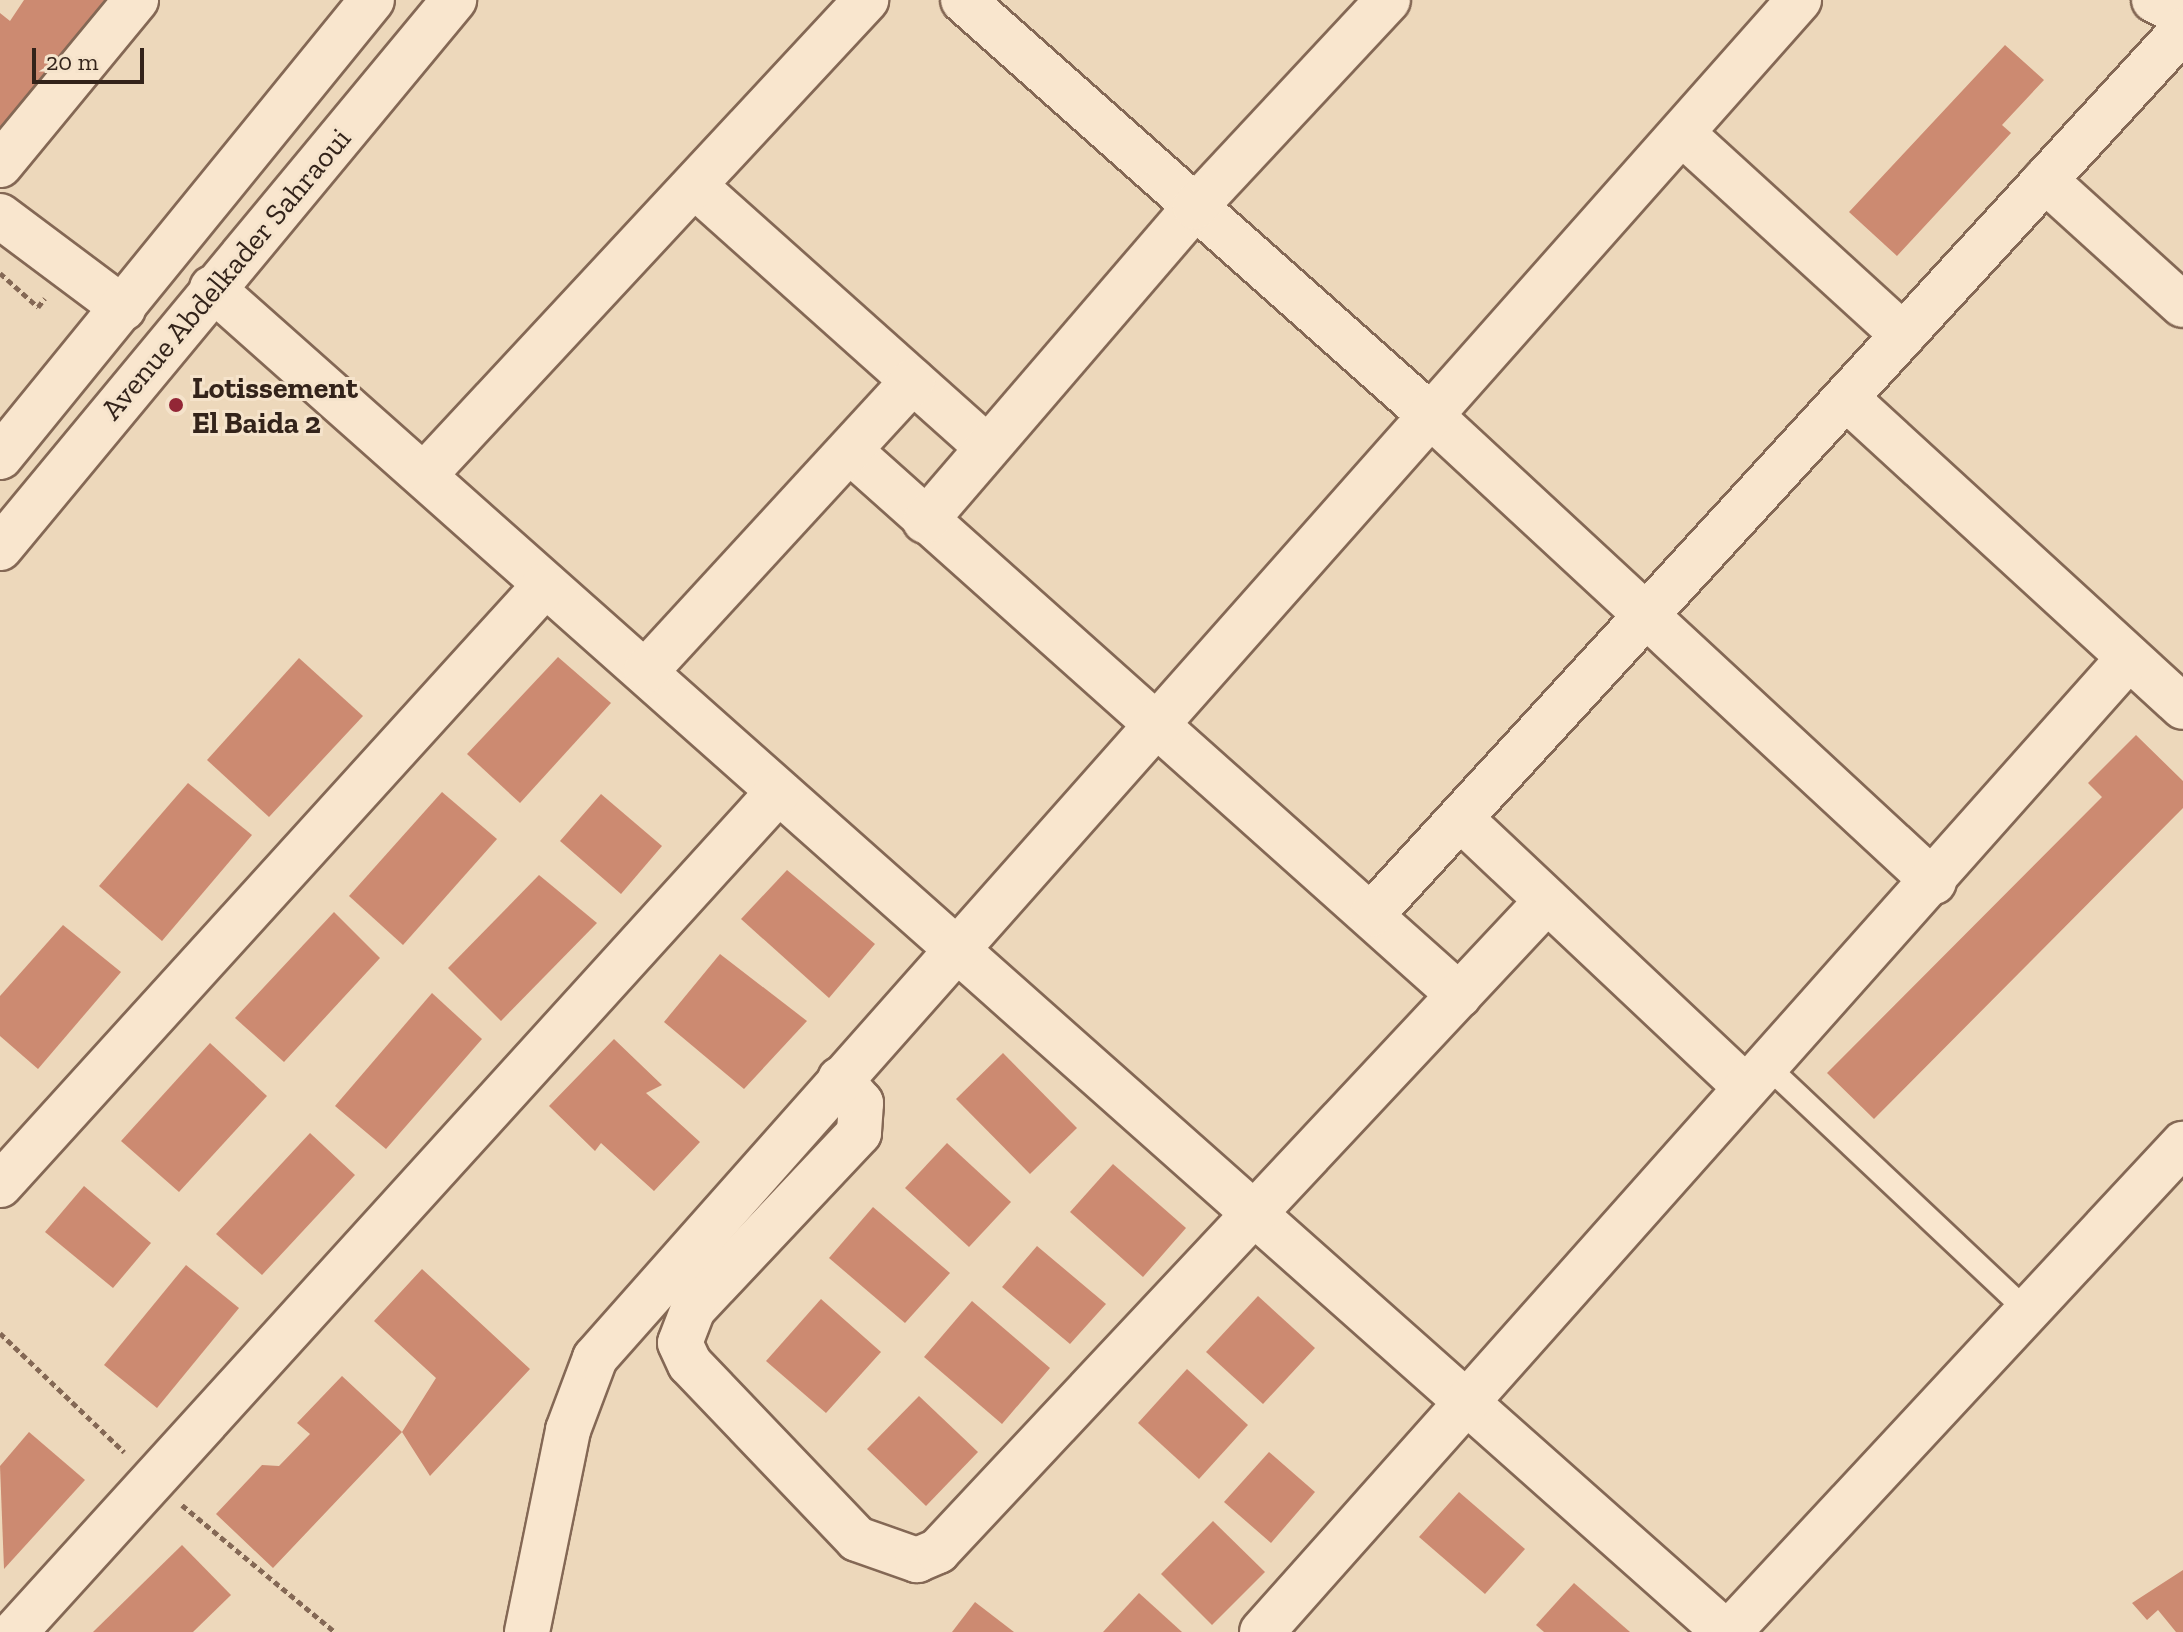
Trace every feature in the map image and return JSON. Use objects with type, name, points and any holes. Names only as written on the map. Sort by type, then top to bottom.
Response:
[{"type":"street","points":[[0,165],[136,0]]},
{"type":"street","name":"Avenue Abdelkader Sahraoui","points":[[0,457],[372,0]]},
{"type":"street","name":"Avenue Abdelkader Sahraoui","points":[[0,548],[212,288],[454,0]]},
{"type":"street","points":[[427,472],[696,187],[866,0]]},
{"type":"street","points":[[963,0],[1430,415],[1934,882]]},
{"type":"street","points":[[925,521],[1195,207],[1388,0]]},
{"type":"street","points":[[527,1632],[568,1430],[595,1358],[1157,718],[1683,134],[1799,0]]},
{"type":"street","points":[[2154,0],[2183,14]]},
{"type":"street","points":[[1372,914],[1462,820],[2183,30]]},
{"type":"street","points":[[1683,134],[1903,335]]},
{"type":"street","points":[[2045,180],[2183,305]]},
{"type":"street","points":[[696,187],[987,447]]},
{"type":"street","points":[[0,216],[123,308]]},
{"type":"street","points":[[212,288],[427,472],[545,585],[646,671],[1253,1219],[1727,1632],[2024,1308],[2183,1144]]},
{"type":"street","points":[[646,671],[913,381]]},
{"type":"street","points":[[1846,398],[2183,707]]},
{"type":"street","points":[[850,451],[925,521],[1157,718],[1459,995]]},
{"type":"street","points":[[0,1185],[545,585]]},
{"type":"street","points":[[1262,1632],[1467,1405],[1756,1076],[1934,882],[2129,658]]},
{"type":"street","points":[[15,1632],[778,792]]},
{"type":"street","points":[[1462,820],[1547,901],[1756,1076]]},
{"type":"street","points":[[840,1079],[861,1103],[859,1133],[693,1309],[680,1343],[690,1364],[857,1539],[894,1558],[938,1551],[1253,1219],[1547,901]]},
{"type":"lane","points":[[1756,1076],[2024,1308]]},
{"type":"building","points":[[24,0],[119,0],[0,143],[0,13],[10,21]]},
{"type":"building","points":[[2005,45],[2044,80],[2002,125],[2011,133],[1897,256],[1849,212]]},
{"type":"building","points":[[558,657],[611,703],[520,803],[467,754]]},
{"type":"building","points":[[299,658],[363,716],[269,817],[207,760]]},
{"type":"building","points":[[2136,735],[2183,781],[2183,808],[1874,1119],[1827,1073],[2102,797],[2088,783]]},
{"type":"building","points":[[188,783],[252,835],[162,941],[99,886]]},
{"type":"building","points":[[442,792],[497,839],[403,945],[349,896]]},
{"type":"building","points":[[601,794],[662,846],[621,894],[560,841]]},
{"type":"building","points":[[787,870],[875,944],[829,998],[741,919]]},
{"type":"building","points":[[539,875],[597,923],[501,1021],[448,968]]},
{"type":"building","points":[[334,912],[380,958],[284,1062],[235,1018]]},
{"type":"building","points":[[63,925],[121,972],[38,1069],[0,1036],[0,996]]},
{"type":"building","points":[[720,954],[807,1021],[744,1089],[664,1022]]},
{"type":"building","points":[[432,993],[482,1039],[386,1149],[335,1106]]},
{"type":"building","points":[[614,1039],[662,1085],[646,1093],[700,1142],[654,1191],[601,1143],[595,1151],[549,1106]]},
{"type":"building","points":[[210,1043],[267,1096],[179,1192],[121,1141]]},
{"type":"building","points":[[1003,1053],[1077,1128],[1030,1174],[956,1099]]},
{"type":"building","points":[[310,1133],[355,1175],[262,1275],[216,1234]]},
{"type":"building","points":[[947,1143],[1011,1202],[969,1247],[905,1188]]},
{"type":"building","points":[[1113,1164],[1186,1228],[1143,1277],[1070,1212]]},
{"type":"building","points":[[84,1186],[151,1243],[113,1288],[45,1232]]},
{"type":"building","points":[[873,1207],[950,1273],[905,1323],[829,1258]]},
{"type":"building","points":[[1037,1246],[1106,1304],[1070,1344],[1002,1287]]},
{"type":"building","points":[[186,1265],[239,1308],[157,1408],[104,1365]]},
{"type":"building","points":[[422,1269],[530,1369],[430,1476],[402,1432],[436,1378],[374,1321]]},
{"type":"building","points":[[1258,1296],[1315,1348],[1263,1404],[1206,1352]]},
{"type":"building","points":[[821,1299],[881,1352],[826,1413],[766,1361]]},
{"type":"building","points":[[972,1301],[1050,1368],[1002,1424],[924,1357]]},
{"type":"building","points":[[1187,1369],[1248,1425],[1199,1479],[1138,1423]]},
{"type":"building","points":[[342,1376],[402,1432],[273,1568],[216,1514],[262,1465],[279,1466],[310,1434],[297,1423]]},
{"type":"building","points":[[919,1396],[978,1452],[926,1506],[867,1449]]},
{"type":"building","points":[[29,1432],[85,1480],[4,1569],[0,1466]]},
{"type":"building","points":[[1269,1452],[1315,1492],[1271,1543],[1224,1502]]},
{"type":"building","points":[[1459,1492],[1525,1549],[1485,1594],[1419,1537]]},
{"type":"building","points":[[1213,1521],[1265,1572],[1212,1625],[1161,1574]]},
{"type":"building","points":[[182,1545],[231,1595],[193,1632],[93,1632]]},
{"type":"building","points":[[2183,1570],[2183,1632],[2176,1632],[2158,1610],[2147,1620],[2132,1603]]},
{"type":"building","points":[[1574,1583],[1630,1632],[1544,1632],[1536,1625]]},
{"type":"building","points":[[1139,1593],[1182,1632],[1103,1632]]},
{"type":"building","points":[[975,1602],[1014,1632],[952,1632]]},
{"type":"place","name":"Lotissement El Baida 2","points":[[176,405]]}]
